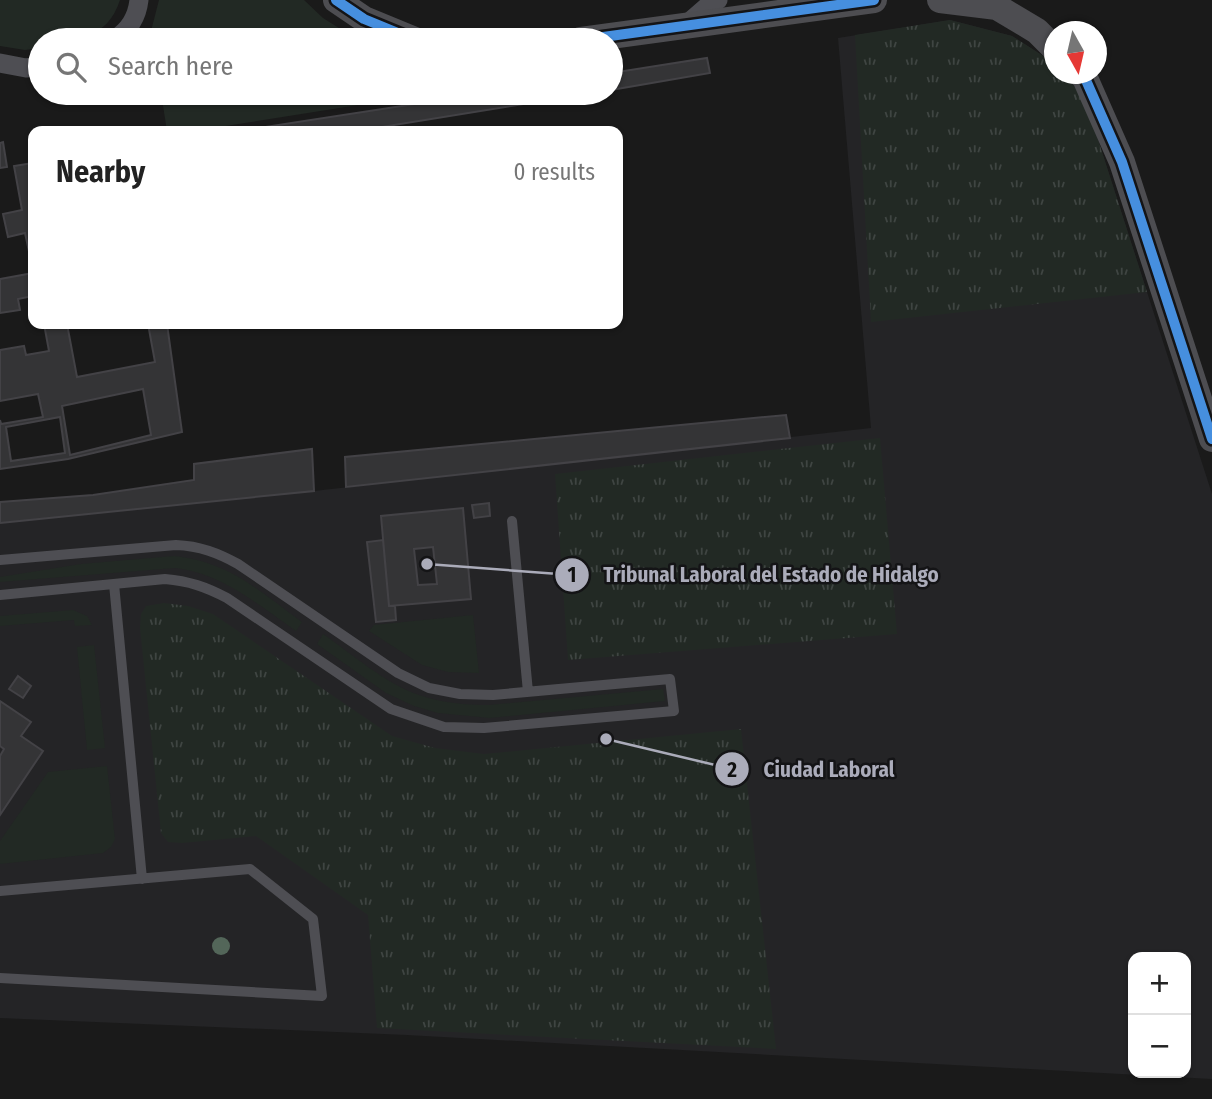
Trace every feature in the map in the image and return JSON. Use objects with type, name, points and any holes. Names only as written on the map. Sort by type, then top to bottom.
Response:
[{"type":"street","points":[[128,28],[137,14],[139,0]]},
{"type":"street","points":[[336,0],[364,19],[386,28]]},
{"type":"street","points":[[687,25],[718,0]]},
{"type":"street","points":[[623,34],[874,0]]},
{"type":"street","points":[[940,0],[997,7],[1044,38]]},
{"type":"street","points":[[0,63],[28,68]]},
{"type":"street","points":[[1088,84],[1122,162],[1212,439]]},
{"type":"lane","points":[[512,521],[528,692]]},
{"type":"lane","points":[[0,560],[176,545],[195,546],[218,553],[238,564],[398,673],[429,688],[482,695],[670,678],[674,711],[484,728],[444,727],[391,709],[227,598],[184,580],[165,579],[0,594]]},
{"type":"lane","points":[[114,584],[142,878]]},
{"type":"lane","points":[[0,891],[250,869],[313,919],[322,996],[0,978]]},
{"type":"shaded area","points":[[950,20],[1012,36],[1044,57],[1044,84],[1072,84],[1084,96],[1212,494],[1212,1079],[1191,1078],[1191,952],[1128,952],[1128,1074],[407,1035],[0,1018],[0,520],[314,491],[871,428],[838,38]]},
{"type":"green space","points":[[0,0],[120,0],[114,13],[101,28],[28,28],[28,50],[0,46]]},
{"type":"green space","points":[[159,0],[304,0],[323,18],[339,28],[152,28]]},
{"type":"green space","points":[[950,20],[1012,36],[1044,57],[1044,84],[1072,84],[1084,96],[1147,292],[871,322],[855,35]]},
{"type":"green space","points":[[163,105],[358,105],[226,126],[166,126]]},
{"type":"green space","points":[[880,438],[897,634],[568,660],[555,474]]},
{"type":"green space","points":[[174,556],[212,564],[228,571],[302,622],[296,631],[224,583],[192,571],[175,568],[0,582],[0,577],[81,564]]},
{"type":"green space","points":[[164,603],[188,606],[213,614],[392,736],[435,748],[484,754],[741,729],[776,1049],[377,1028],[368,915],[256,836],[182,843],[168,842],[161,833],[140,628],[141,614],[146,606]]},
{"type":"green space","points":[[73,610],[87,616],[92,625],[75,626],[74,620],[0,626],[0,616]]},
{"type":"green space","points":[[473,615],[479,673],[448,672],[422,665],[369,631],[374,625]]},
{"type":"green space","points":[[323,634],[394,684],[445,702],[489,705],[663,689],[665,701],[490,718],[438,713],[386,693],[317,644]]},
{"type":"green space","points":[[94,645],[105,748],[87,750],[77,647]]},
{"type":"green space","points":[[107,766],[115,839],[111,847],[103,853],[0,864],[0,841],[48,772]]},
{"type":"building","points":[[707,58],[710,73],[623,88],[623,71]]},
{"type":"building","points":[[408,105],[518,105],[388,126],[272,126]]},
{"type":"building","points":[[3,142],[7,167],[0,168],[0,143]]},
{"type":"building","points":[[28,164],[28,247],[25,233],[8,237],[3,214],[22,210],[14,166]]},
{"type":"building","points":[[28,274],[28,297],[18,299],[20,310],[0,313],[0,279]]},
{"type":"building","points":[[45,329],[68,329],[77,377],[155,362],[149,329],[168,329],[182,432],[68,459],[0,469],[0,420],[1,424],[43,417],[38,394],[0,401],[0,350],[24,346],[26,355],[49,351]],"holes":[[[143,389],[151,435],[70,455],[62,406]],[[60,417],[65,453],[11,461],[6,427]]]},
{"type":"building","points":[[786,415],[790,438],[346,487],[345,457]]},
{"type":"building","points":[[312,449],[314,491],[0,523],[0,502],[93,495],[194,480],[194,464]]},
{"type":"building","points":[[489,503],[490,516],[474,518],[472,505]]},
{"type":"building","points":[[463,508],[471,599],[389,606],[381,516]],"holes":[[[433,547],[437,584],[418,585],[414,549]]]},
{"type":"building","points":[[383,540],[389,606],[395,606],[396,620],[376,622],[367,542]]},
{"type":"building","points":[[18,676],[31,686],[23,698],[9,689]]},
{"type":"building","points":[[0,701],[31,722],[21,736],[43,751],[0,815],[0,756],[4,749],[0,746]]},
{"type":"cycle path","points":[[336,0],[364,19],[386,28]]},
{"type":"cycle path","points":[[623,34],[874,0]]},
{"type":"cycle path","points":[[1088,84],[1122,162],[1212,439]]},
{"type":"place","name":"Tribunal Laboral del Estado de Hidalgo","points":[[427,564]]},
{"type":"place","name":"Ciudad Laboral","points":[[606,739]]}]
